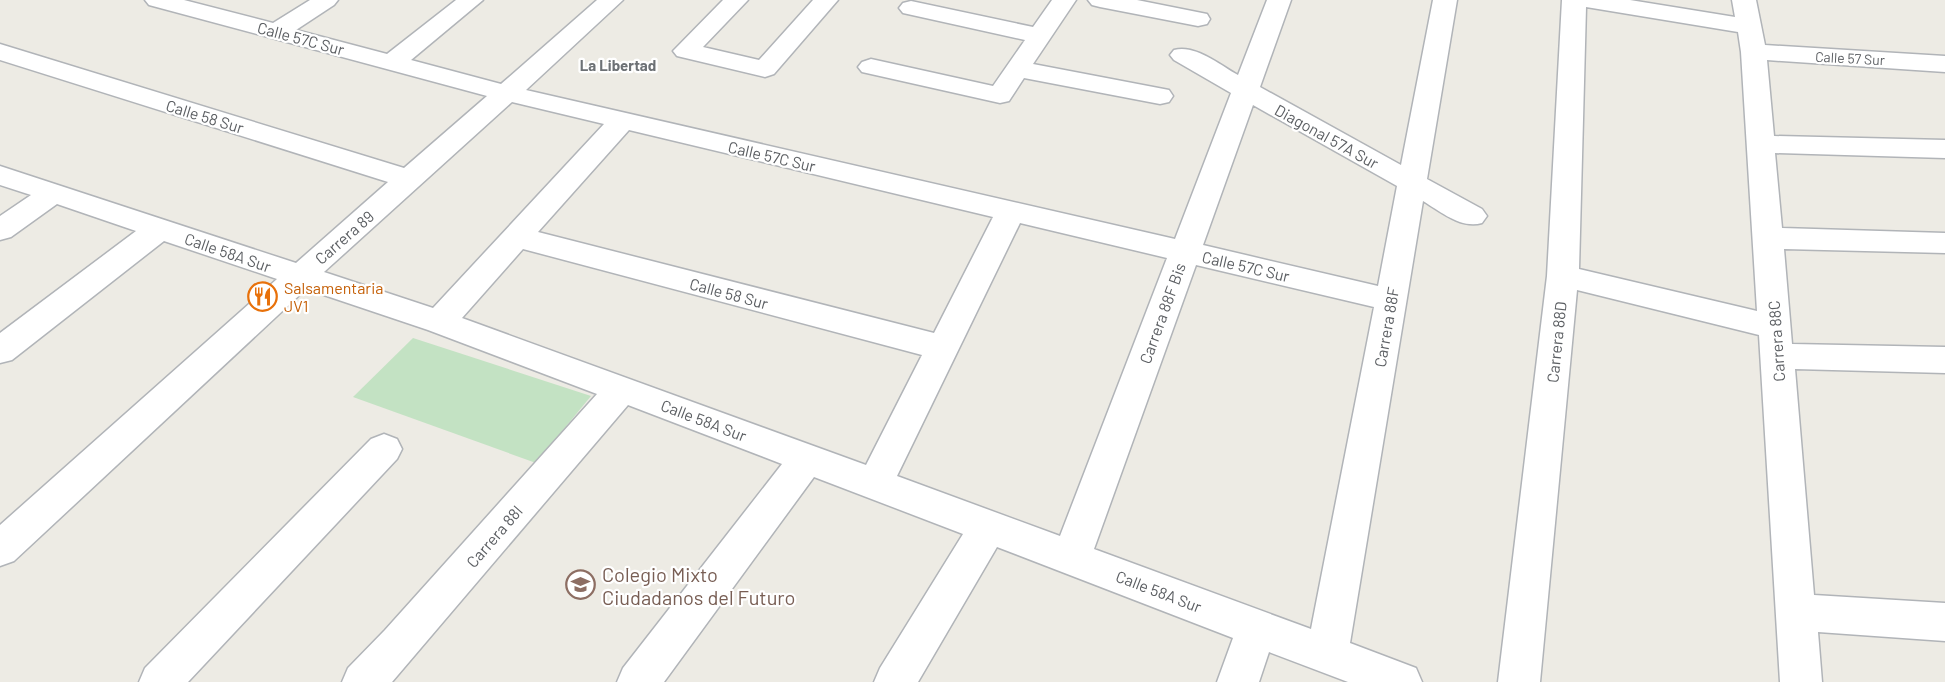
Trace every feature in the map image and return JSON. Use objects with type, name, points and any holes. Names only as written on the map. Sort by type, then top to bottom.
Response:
[{"type":"street","points":[[276,32],[326,0]]},
{"type":"street","points":[[391,63],[471,0]]},
{"type":"street","name":"Carrera 89","points":[[0,549],[299,277],[611,0]]},
{"type":"street","points":[[736,0],[686,51],[765,69],[826,0]]},
{"type":"street","points":[[871,67],[1000,95],[1064,0]]},
{"type":"street","points":[[1100,0],[1197,19]]},
{"type":"street","name":"Carrera 88F Bis","points":[[1071,558],[1279,0]]},
{"type":"street","name":"Carrera 88F","points":[[1327,654],[1445,0]]},
{"type":"street","name":"Carrera 88D","points":[[1519,682],[1563,276],[1574,0]]},
{"type":"street","name":"Calle 57 Sur","points":[[1587,0],[1752,40],[1945,64]]},
{"type":"street","name":"Carrera 88C","points":[[1744,0],[1752,40],[1761,144],[1801,682]]},
{"type":"street","name":"Calle 57C Sur","points":[[168,1],[506,93],[1391,300]]},
{"type":"street","points":[[911,8],[1040,36]]},
{"type":"street","name":"Calle 58 Sur","points":[[0,52],[410,179]]},
{"type":"street","name":"Diagonal 57A Sur","points":[[1183,55],[1472,216]]},
{"type":"street","points":[[1017,69],[1160,96]]},
{"type":"street","points":[[439,322],[622,121]]},
{"type":"street","points":[[1761,144],[1945,149]]},
{"type":"street","name":"Calle 58A Sur","points":[[0,175],[439,322],[622,388],[1401,682]]},
{"type":"street","points":[[0,230],[54,193]]},
{"type":"street","points":[[875,484],[1011,211]]},
{"type":"street","points":[[0,351],[159,228]]},
{"type":"street","name":"Calle 58 Sur","points":[[516,237],[942,348]]},
{"type":"street","points":[[1768,238],[1945,243]]},
{"type":"street","points":[[1563,276],[1776,342],[1945,360]]},
{"type":"street","name":"Carrera 88I","points":[[363,682],[400,644],[622,388]]},
{"type":"street","points":[[160,682],[384,449]]},
{"type":"street","points":[[638,682],[807,459]]},
{"type":"street","points":[[895,682],[988,527]]},
{"type":"street","points":[[1796,612],[1945,622]]},
{"type":"street","points":[[1238,682],[1257,628]]},
{"type":"green space","points":[[413,338],[591,396],[536,463],[353,397]]},
{"type":"place","name":"Salsamentaria JV1","points":[[263,296]]},
{"type":"place","name":"Colegio Mixto Ciudadanos del Futuro","points":[[581,585]]},
{"type":"district","name":"La Libertad","points":[[618,65]]}]
